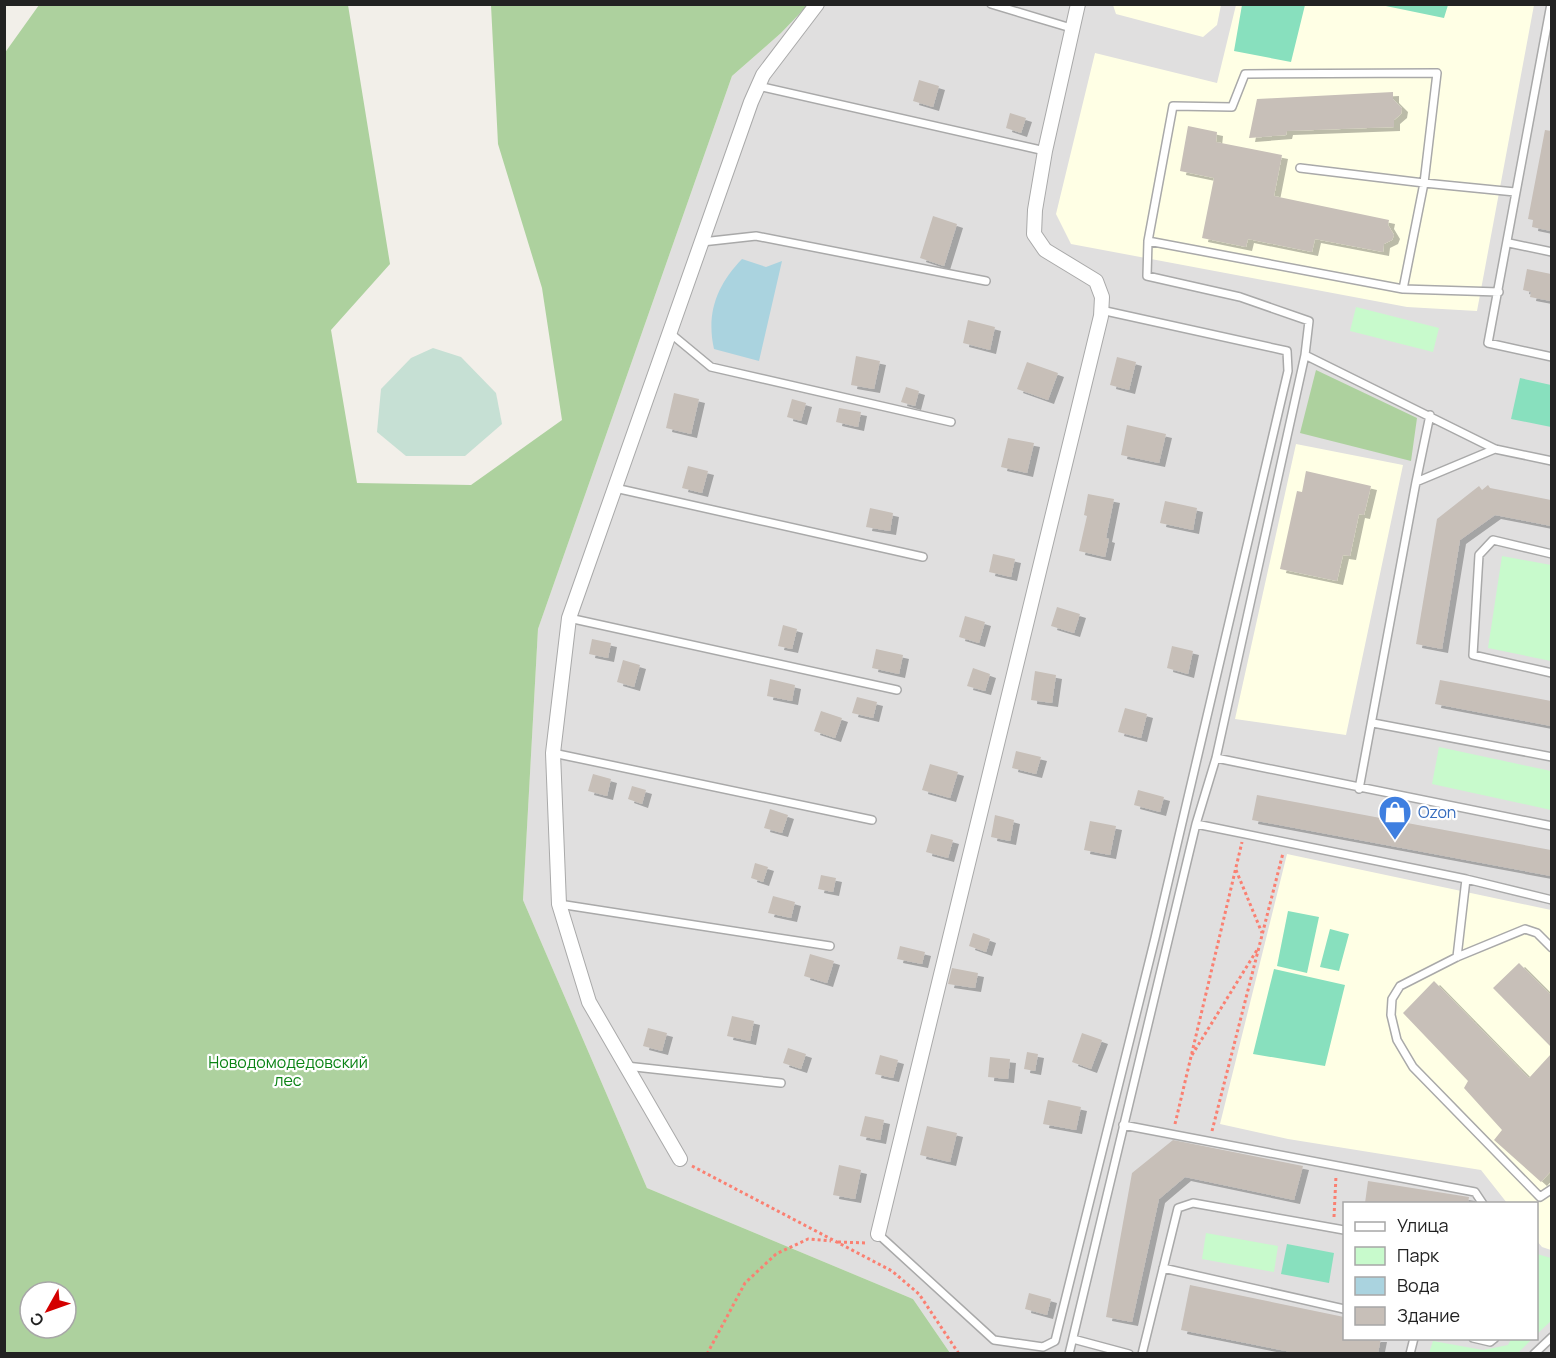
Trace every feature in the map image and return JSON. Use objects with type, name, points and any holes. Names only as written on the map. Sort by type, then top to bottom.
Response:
[{"type":"street","points":[[680,1159],[589,1002],[559,904],[553,753],[569,618],[758,86],[763,75],[817,4]]},
{"type":"street","points":[[878,1234],[1101,310],[1102,297],[1096,281],[1045,250],[1034,234],[1035,210],[1045,152],[1078,4]]},
{"type":"lane","points":[[991,4],[1071,28]]},
{"type":"lane","points":[[1551,4],[1515,192],[1509,243],[1488,343],[1551,357]]},
{"type":"lane","points":[[1069,1353],[1196,824],[1216,758],[1305,355],[1309,321],[1240,297],[1147,276],[1148,241],[1173,106],[1232,107],[1245,74],[1437,73],[1424,183],[1403,289]]},
{"type":"lane","points":[[758,86],[1045,152]]},
{"type":"lane","points":[[1300,168],[1515,192]]},
{"type":"lane","points":[[702,242],[756,236],[986,281]]},
{"type":"lane","points":[[1148,241],[1403,289],[1499,292]]},
{"type":"lane","points":[[1509,243],[1551,252]]},
{"type":"lane","points":[[878,1234],[994,1340],[1043,1347],[1055,1341],[1155,938],[1288,371],[1287,351],[1101,310]]},
{"type":"lane","points":[[670,333],[711,367],[951,422]]},
{"type":"lane","points":[[1305,355],[1495,449],[1551,461]]},
{"type":"lane","points":[[1359,789],[1430,415]]},
{"type":"lane","points":[[1416,482],[1495,449]]},
{"type":"lane","points":[[614,488],[923,557]]},
{"type":"lane","points":[[1551,554],[1493,540],[1479,555],[1473,655],[1551,673]]},
{"type":"lane","points":[[569,618],[897,690]]},
{"type":"lane","points":[[1373,723],[1551,757]]},
{"type":"lane","points":[[553,753],[872,820]]},
{"type":"lane","points":[[1216,758],[1359,789],[1551,826]]},
{"type":"lane","points":[[1196,824],[1466,879],[1551,900]]},
{"type":"lane","points":[[1457,957],[1466,879]]},
{"type":"lane","points":[[559,904],[830,946]]},
{"type":"lane","points":[[1551,948],[1537,933],[1525,929],[1457,957],[1400,986],[1392,999],[1391,1015],[1397,1040],[1413,1067],[1532,1190],[1540,1197],[1551,1189]]},
{"type":"lane","points":[[626,1066],[781,1083]]},
{"type":"lane","points":[[1123,1125],[1475,1192],[1482,1202]]},
{"type":"lane","points":[[1142,1353],[1178,1208],[1193,1203],[1343,1230]]},
{"type":"lane","points":[[1163,1268],[1343,1309]]},
{"type":"lane","points":[[1534,1353],[1551,1337]]},
{"type":"lane","points":[[1073,1339],[1129,1353]]},
{"type":"path","points":[[1173,1135],[1243,835]]},
{"type":"path","points":[[1209,1142],[1285,843]]},
{"type":"path","points":[[1235,868],[1262,933]]},
{"type":"path","points":[[1190,1059],[1258,947]]},
{"type":"path","points":[[680,1159],[892,1271],[919,1294],[959,1353]]},
{"type":"path","points":[[1333,1228],[1337,1166]]},
{"type":"path","points":[[707,1353],[745,1283],[776,1254],[808,1239],[868,1243],[878,1234]]},
{"type":"shaded area","points":[[1113,4],[1221,5],[1217,25],[1203,37],[1116,14]]},
{"type":"shaded area","points":[[808,5],[1551,5],[1551,1353],[950,1353],[913,1299],[647,1188],[523,900],[538,629],[732,76],[781,33]]},
{"type":"shaded area","points":[[1236,5],[1534,5],[1477,311],[1407,307],[1071,244],[1056,214],[1095,53],[1217,83]]},
{"type":"shaded area","points":[[433,348],[461,357],[496,393],[502,424],[465,456],[406,456],[377,432],[381,389],[411,358]]},
{"type":"shaded area","points":[[1296,444],[1403,465],[1346,735],[1235,719]]},
{"type":"shaded area","points":[[1287,854],[1551,910],[1551,1250],[1542,1247],[1538,1242],[1538,1202],[1506,1202],[1481,1170],[1288,1139],[1220,1124]]},
{"type":"green space","name":"Новодомодедовский лес","points":[[39,5],[348,5],[390,264],[331,330],[357,483],[471,485],[562,420],[542,288],[498,144],[491,5],[808,5],[781,33],[732,76],[538,629],[523,900],[647,1188],[913,1299],[950,1353],[5,1353],[4,54]]},
{"type":"green space","points":[[1242,5],[1305,5],[1291,62],[1234,51]]},
{"type":"green space","points":[[1381,5],[1448,5],[1444,18]]},
{"type":"green space","points":[[1356,307],[1439,328],[1433,352],[1350,331]]},
{"type":"green space","points":[[1316,370],[1417,418],[1411,461],[1300,433]]},
{"type":"green space","points":[[1520,378],[1551,385],[1551,427],[1511,419]]},
{"type":"green space","points":[[1502,556],[1551,565],[1551,661],[1488,648]]},
{"type":"green space","points":[[1439,747],[1551,771],[1551,810],[1432,784]]},
{"type":"green space","points":[[1288,911],[1319,917],[1307,973],[1277,966]]},
{"type":"green space","points":[[1330,929],[1349,934],[1339,971],[1320,967]]},
{"type":"green space","points":[[1274,969],[1345,985],[1325,1066],[1253,1054]]},
{"type":"green space","points":[[1206,1233],[1278,1246],[1274,1272],[1202,1259]]},
{"type":"green space","points":[[1287,1244],[1334,1253],[1329,1283],[1281,1274]]},
{"type":"green space","points":[[1538,1254],[1551,1258],[1552,1320],[1538,1333]]},
{"type":"green space","points":[[1510,1340],[1531,1340],[1518,1353],[1429,1353],[1433,1341],[1483,1350],[1508,1345]]},
{"type":"water","points":[[742,259],[766,267],[782,261],[759,361],[714,349],[711,323],[716,300],[726,279]]},
{"type":"building","points":[[919,80],[939,86],[933,107],[913,101]]},
{"type":"building","points":[[1393,92],[1393,99],[1402,108],[1401,114],[1394,120],[1394,127],[1287,131],[1286,135],[1249,138],[1257,99]]},
{"type":"building","points":[[1010,113],[1026,118],[1021,133],[1006,128]]},
{"type":"building","points":[[1188,126],[1217,132],[1216,142],[1282,155],[1274,196],[1389,220],[1388,225],[1394,235],[1392,240],[1384,244],[1383,252],[1315,239],[1312,252],[1248,239],[1246,247],[1202,238],[1214,178],[1180,171]]},
{"type":"building","points":[[1545,130],[1551,131],[1551,231],[1532,227],[1533,220],[1528,219]]},
{"type":"building","points":[[933,216],[957,224],[944,266],[920,258]]},
{"type":"building","points":[[1527,269],[1551,274],[1551,301],[1530,297],[1531,292],[1523,290]]},
{"type":"building","points":[[968,320],[995,327],[990,350],[963,343]]},
{"type":"building","points":[[856,356],[880,361],[874,389],[851,385]]},
{"type":"building","points":[[1117,357],[1136,362],[1129,390],[1110,385]]},
{"type":"building","points":[[1027,362],[1058,373],[1048,400],[1017,389]]},
{"type":"building","points":[[906,387],[919,391],[915,406],[901,402]]},
{"type":"building","points":[[674,393],[699,399],[691,434],[666,428]]},
{"type":"building","points":[[792,399],[806,403],[801,421],[787,417]]},
{"type":"building","points":[[839,408],[861,412],[858,427],[836,422]]},
{"type":"building","points":[[1127,425],[1166,434],[1159,463],[1121,455]]},
{"type":"building","points":[[1008,438],[1034,443],[1027,473],[1001,467]]},
{"type":"building","points":[[688,466],[708,471],[702,493],[682,488]]},
{"type":"building","points":[[1306,471],[1371,486],[1364,515],[1359,514],[1350,556],[1343,555],[1337,581],[1280,569],[1297,491],[1302,492]]},
{"type":"building","points":[[1488,485],[1490,488],[1551,500],[1551,526],[1495,515],[1460,540],[1442,649],[1416,644],[1437,519],[1479,486],[1482,490]]},
{"type":"building","points":[[1088,494],[1114,499],[1106,538],[1109,539],[1105,557],[1079,551],[1087,516],[1084,515]]},
{"type":"building","points":[[1165,501],[1197,508],[1193,530],[1160,523]]},
{"type":"building","points":[[870,508],[893,513],[890,531],[866,527]]},
{"type":"building","points":[[993,554],[1015,559],[1011,577],[989,572]]},
{"type":"building","points":[[1057,607],[1080,614],[1074,633],[1051,626]]},
{"type":"building","points":[[965,616],[985,622],[979,643],[959,637]]},
{"type":"building","points":[[783,625],[797,629],[792,649],[778,646]]},
{"type":"building","points":[[592,639],[611,643],[608,658],[589,654]]},
{"type":"building","points":[[1172,646],[1193,651],[1188,674],[1167,668]]},
{"type":"building","points":[[876,649],[903,655],[899,674],[872,668]]},
{"type":"building","points":[[623,660],[640,665],[634,687],[617,682]]},
{"type":"building","points":[[973,668],[990,674],[985,691],[967,686]]},
{"type":"building","points":[[1035,671],[1056,675],[1052,703],[1031,700]]},
{"type":"building","points":[[770,679],[795,685],[792,701],[767,696]]},
{"type":"building","points":[[1440,680],[1551,701],[1551,726],[1435,704]]},
{"type":"building","points":[[857,697],[877,702],[873,718],[852,713]]},
{"type":"building","points":[[1125,708],[1147,714],[1141,738],[1118,732]]},
{"type":"building","points":[[821,711],[842,718],[835,738],[814,731]]},
{"type":"building","points":[[1016,751],[1041,757],[1036,774],[1012,768]]},
{"type":"building","points":[[930,764],[958,772],[950,798],[922,790]]},
{"type":"building","points":[[593,774],[611,779],[607,796],[588,791]]},
{"type":"building","points":[[632,786],[646,790],[642,804],[628,799]]},
{"type":"building","points":[[1138,790],[1164,797],[1160,812],[1134,805]]},
{"type":"building","points":[[1257,795],[1551,850],[1551,876],[1252,820]]},
{"type":"building","points":[[770,809],[788,815],[782,833],[764,828]]},
{"type":"building","points":[[995,815],[1014,820],[1010,841],[991,837]]},
{"type":"building","points":[[1090,821],[1116,826],[1110,855],[1084,850]]},
{"type":"building","points":[[931,834],[953,840],[948,858],[926,852]]},
{"type":"building","points":[[755,863],[768,867],[763,882],[751,878]]},
{"type":"building","points":[[821,875],[836,878],[833,892],[818,889]]},
{"type":"building","points":[[773,896],[795,902],[791,918],[768,913]]},
{"type":"building","points":[[973,933],[990,939],[986,952],[969,946]]},
{"type":"building","points":[[900,946],[925,952],[922,964],[897,959]]},
{"type":"building","points":[[810,954],[834,961],[827,983],[804,976]]},
{"type":"building","points":[[1519,963],[1551,995],[1551,1047],[1493,988]]},
{"type":"building","points":[[952,968],[978,973],[975,988],[948,984]]},
{"type":"building","points":[[1434,981],[1529,1078],[1551,1054],[1551,1171],[1541,1182],[1494,1140],[1502,1130],[1464,1088],[1468,1081],[1403,1013]]},
{"type":"building","points":[[732,1016],[754,1021],[750,1041],[727,1036]]},
{"type":"building","points":[[648,1028],[667,1033],[662,1051],[643,1046]]},
{"type":"building","points":[[1082,1033],[1102,1040],[1091,1069],[1072,1062]]},
{"type":"building","points":[[788,1048],[806,1054],[801,1069],[783,1063]]},
{"type":"building","points":[[1027,1052],[1038,1054],[1035,1071],[1024,1069]]},
{"type":"building","points":[[880,1055],[898,1060],[893,1078],[875,1074]]},
{"type":"building","points":[[990,1057],[1010,1059],[1008,1079],[988,1077]]},
{"type":"building","points":[[1048,1100],[1081,1107],[1076,1130],[1043,1124]]},
{"type":"building","points":[[865,1116],[884,1120],[880,1140],[860,1136]]},
{"type":"building","points":[[927,1126],[957,1133],[950,1162],[920,1155]]},
{"type":"building","points":[[1173,1140],[1303,1166],[1294,1200],[1185,1177],[1159,1199],[1132,1322],[1106,1317],[1132,1173]]},
{"type":"building","points":[[839,1165],[861,1170],[855,1199],[833,1195]]},
{"type":"building","points":[[1368,1181],[1469,1197],[1468,1202],[1365,1202]]},
{"type":"building","points":[[1190,1285],[1343,1317],[1343,1340],[1381,1340],[1378,1353],[1296,1353],[1181,1330]]},
{"type":"building","points":[[1029,1293],[1051,1299],[1047,1315],[1025,1309]]},
{"type":"place","name":"Ozon","points":[[1395,841]]}]
